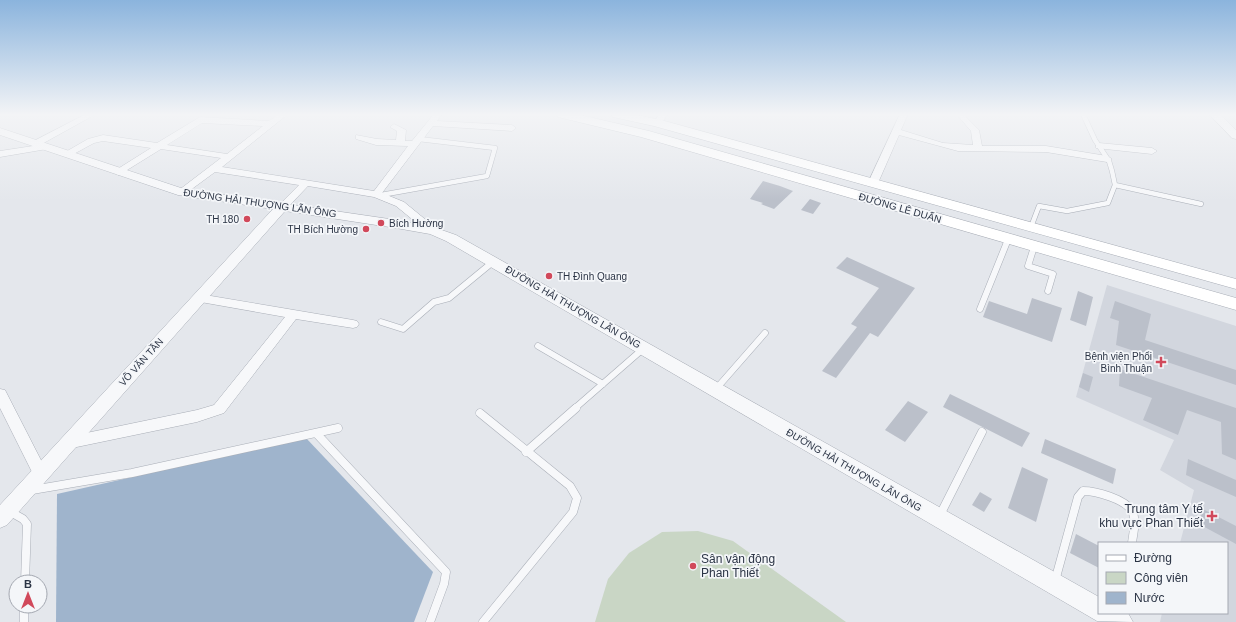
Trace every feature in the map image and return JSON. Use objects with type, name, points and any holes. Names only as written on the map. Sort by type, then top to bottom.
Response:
[{"type":"main road","name":"ĐƯỜNG LÊ DUẨN","points":[[676,143],[1236,304]]},
{"type":"main road","name":"ĐƯỜNG LÊ DUẨN","points":[[741,143],[874,184],[1236,284]]},
{"type":"main road","points":[[978,231],[981,214]]},
{"type":"street","name":"ĐƯỜNG HẢI THƯỢNG LÃN ÔNG","points":[[34,143],[182,192],[365,218],[433,231],[463,243],[938,519],[1098,608]]},
{"type":"street","points":[[0,154],[43,143]]},
{"type":"street","points":[[67,154],[87,143]]},
{"type":"street","points":[[132,143],[230,157]]},
{"type":"street","points":[[119,172],[164,143]]},
{"type":"street","points":[[182,192],[215,169],[247,143]]},
{"type":"street","points":[[379,194],[415,143]]},
{"type":"street","points":[[874,184],[891,143]]},
{"type":"street","points":[[936,143],[978,149],[1046,150],[1107,159]]},
{"type":"street","points":[[977,143],[978,149]]},
{"type":"street","points":[[1099,146],[1152,151]]},
{"type":"street","points":[[215,169],[379,194],[400,204],[433,231]]},
{"type":"street","points":[[283,206],[306,183]]},
{"type":"street","name":"VÕ VĂN TẦN","points":[[4,515],[40,472],[283,206]]},
{"type":"street","points":[[199,298],[353,324]]},
{"type":"street","points":[[67,443],[197,416],[219,409],[294,313]]},
{"type":"street","points":[[0,394],[40,472]]},
{"type":"street","points":[[1107,614],[1122,622]]},
{"type":"lane","points":[[379,194],[487,176],[495,148],[439,143]]},
{"type":"lane","points":[[1031,227],[1039,206],[1067,211],[1108,203],[1114,185],[1107,159],[1098,143]]},
{"type":"lane","points":[[1114,185],[1201,204]]},
{"type":"lane","points":[[980,309],[1008,239]]},
{"type":"lane","points":[[1034,247],[1028,266],[1053,274],[1048,291]]},
{"type":"lane","points":[[380,322],[403,329],[434,302],[449,298],[494,261]]},
{"type":"lane","points":[[715,390],[765,332]]},
{"type":"lane","points":[[538,346],[603,384]]},
{"type":"lane","points":[[526,452],[644,348]]},
{"type":"lane","points":[[480,413],[526,452],[570,486],[577,493],[578,500],[573,512],[483,622]]},
{"type":"lane","points":[[24,491],[132,473],[338,428]]},
{"type":"lane","points":[[316,432],[446,572],[444,584],[430,622]]},
{"type":"lane","points":[[938,519],[982,432]]},
{"type":"lane","points":[[1054,584],[1078,497],[1083,491],[1091,490],[1125,504],[1132,511],[1134,519],[1132,542]]},
{"type":"lane","points":[[4,515],[23,519],[27,524],[25,574]]},
{"type":"shaded area","name":"Bệnh viện Phổi Bình Thuận","points":[[1107,285],[1236,326],[1236,622],[1160,622],[1162,614],[1228,614],[1228,542],[1180,542],[1194,490],[1160,470],[1174,440],[1076,397]]},
{"type":"green space","name":"Sân vận động Phan Thiết","points":[[698,531],[733,541],[846,622],[595,622],[608,579],[629,553],[662,532]]},
{"type":"water","points":[[306,438],[433,572],[414,622],[56,622],[57,494]]},
{"type":"building","points":[[763,181],[793,191],[774,209],[761,204],[763,203],[750,199]]},
{"type":"building","points":[[810,199],[821,203],[813,214],[801,210]]},
{"type":"building","points":[[847,257],[915,288],[878,337],[870,333],[836,378],[822,371],[857,327],[851,324],[879,288],[836,268]]},
{"type":"building","points":[[1078,291],[1093,297],[1086,326],[1070,320]]},
{"type":"building","points":[[1032,298],[1062,308],[1052,342],[983,317],[989,301],[1027,314]]},
{"type":"building","points":[[1115,301],[1151,314],[1145,340],[1236,370],[1236,385],[1116,345],[1119,321],[1110,318]]},
{"type":"building","points":[[1120,369],[1236,408],[1236,460],[1222,454],[1221,422],[1187,410],[1178,435],[1143,420],[1152,398],[1119,386]]},
{"type":"building","points":[[1083,373],[1093,377],[1089,392],[1079,387]]},
{"type":"building","points":[[950,394],[1030,433],[1022,447],[943,407]]},
{"type":"building","points":[[908,401],[928,412],[905,442],[885,430]]},
{"type":"building","points":[[1045,439],[1116,469],[1113,484],[1041,453]]},
{"type":"building","points":[[1188,459],[1236,480],[1236,497],[1186,475]]},
{"type":"building","points":[[1022,467],[1048,479],[1036,522],[1008,508]]},
{"type":"building","points":[[980,492],[992,499],[984,512],[972,505]]},
{"type":"building","points":[[1201,508],[1236,526],[1236,544],[1197,523]]},
{"type":"building","points":[[1076,534],[1098,545],[1098,567],[1070,553]]},
{"type":"place","name":"TH 180","points":[[247,219]]},
{"type":"place","name":"Bích Hường","points":[[381,223]]},
{"type":"place","name":"TH Bích Hường","points":[[366,229]]},
{"type":"place","name":"TH Đình Quang","points":[[549,276]]},
{"type":"place","name":"Bệnh viện Phổi Bình Thuận","points":[[1161,362]]},
{"type":"place","name":"Trung tâm Y tế khu vực Phan Thiết","points":[[1212,516]]},
{"type":"place","name":"Sân vận động Phan Thiết","points":[[693,566]]}]
